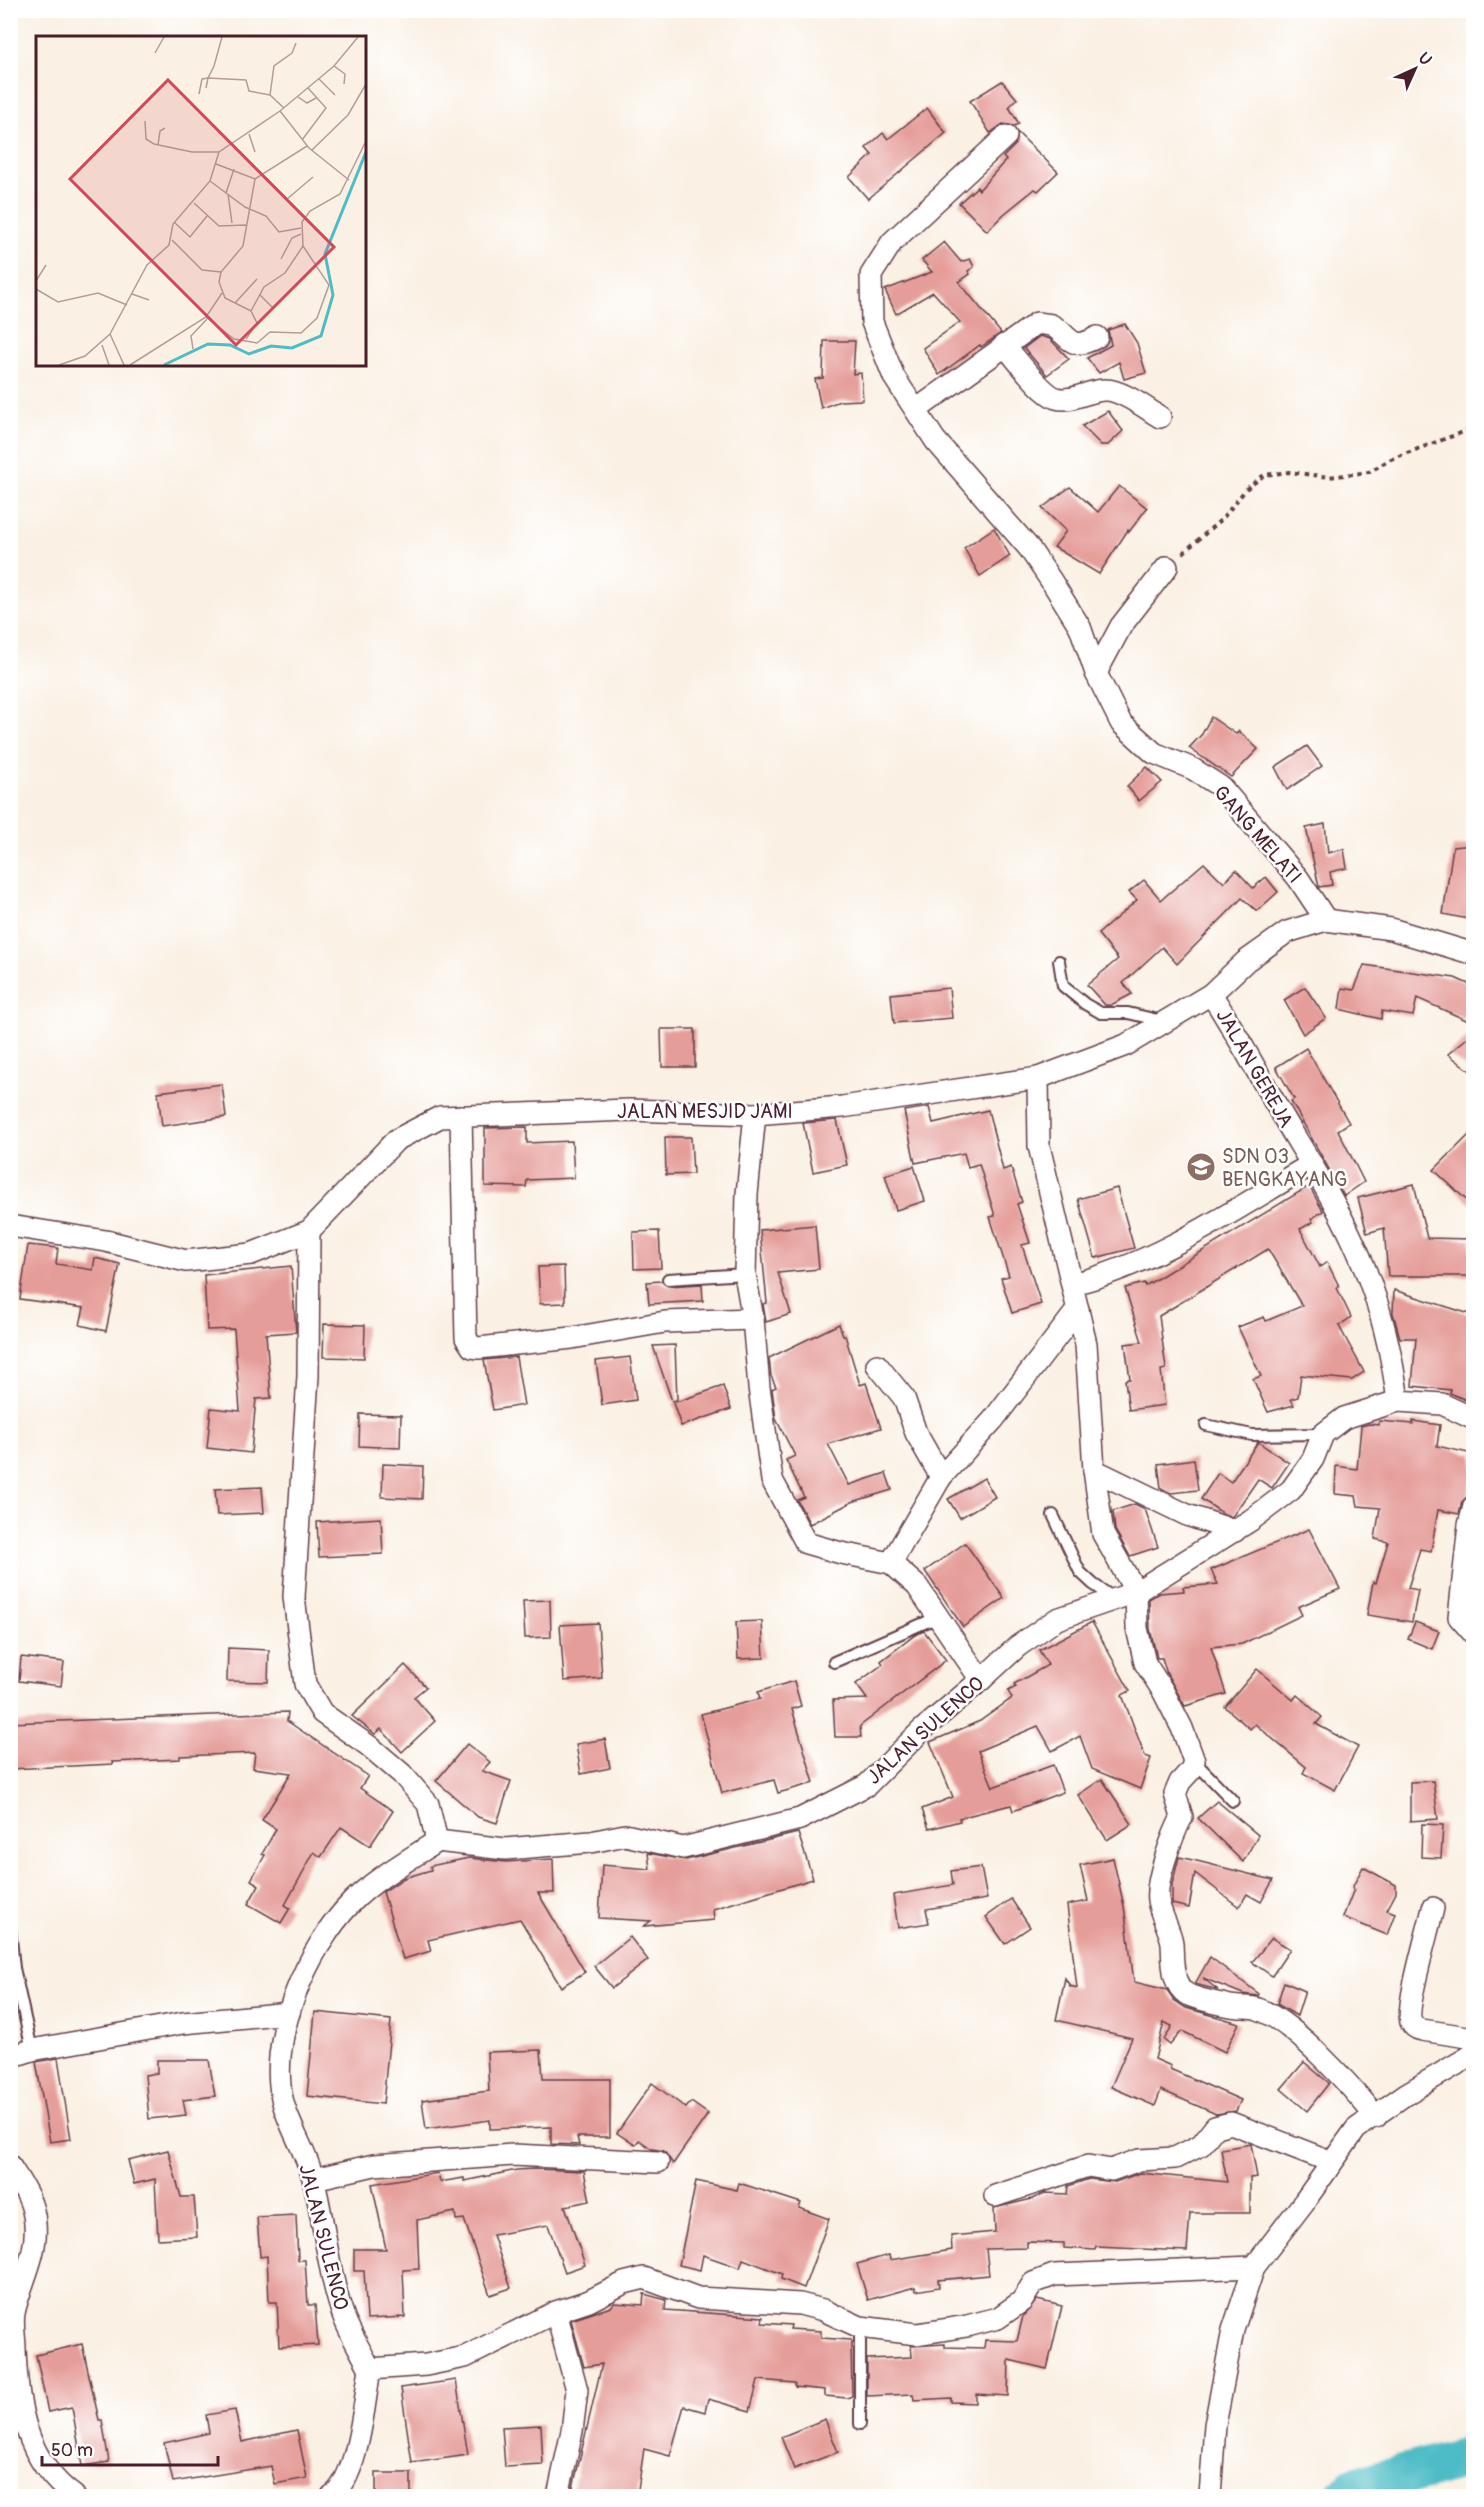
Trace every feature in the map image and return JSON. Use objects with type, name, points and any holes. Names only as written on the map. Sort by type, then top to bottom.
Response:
[{"type":"street","name":"GANG MELATI","points":[[1006,136],[891,242],[871,275],[872,322],[894,377],[935,440],[1035,556],[1080,627],[1096,673],[1121,723],[1154,753],[1193,769],[1221,787],[1298,878],[1326,920]]},
{"type":"street","points":[[916,410],[1036,323],[1050,325],[1070,342],[1087,343],[1097,338]]},
{"type":"street","points":[[1004,345],[1034,379],[1056,398],[1071,398],[1108,390],[1134,401],[1160,417]]},
{"type":"street","points":[[1096,673],[1121,626],[1167,567]]},
{"type":"street","name":"JALAN MESJID JAMI","points":[[10,1226],[106,1241],[186,1261],[251,1254],[309,1231],[396,1140],[440,1117],[629,1110],[755,1114],[842,1107],[1038,1078],[1126,1045],[1211,994],[1246,961],[1287,932],[1326,920],[1391,929],[1473,954]]},
{"type":"street","name":"JALAN GEREJA","points":[[1211,994],[1237,1033],[1312,1164],[1363,1264],[1382,1317],[1394,1367],[1398,1401]]},
{"type":"street","points":[[1038,1078],[1039,1146],[1086,1344],[1094,1470],[1103,1534],[1136,1592],[1137,1628],[1145,1663],[1182,1728],[1194,1761],[1191,1770],[1180,1782],[1175,1794],[1182,1817],[1174,1833],[1157,1897],[1171,1938],[1176,1980],[1186,1994],[1232,2006],[1256,2008],[1269,2014],[1351,2085],[1376,2116]]},
{"type":"street","points":[[755,1114],[747,1194],[745,1274],[753,1319],[759,1387],[772,1480],[806,1543],[891,1563],[917,1586],[981,1680]]},
{"type":"street","points":[[461,1116],[466,1338],[472,1347],[572,1338],[665,1322],[753,1319]]},
{"type":"street","points":[[1072,1284],[1102,1277],[1170,1246],[1312,1164]]},
{"type":"street","points":[[309,1231],[308,1376],[294,1597],[305,1684],[322,1713],[369,1746],[402,1774],[428,1804],[437,1841]]},
{"type":"street","points":[[891,1563],[924,1510],[941,1477],[993,1420],[1078,1309]]},
{"type":"street","points":[[877,1365],[904,1398],[916,1432],[941,1477]]},
{"type":"street","points":[[1323,1434],[1344,1418],[1398,1401],[1442,1404],[1473,1419]]},
{"type":"street","name":"JALAN SULENCO","points":[[370,2369],[345,2320],[314,2179],[284,2106],[278,2067],[289,2013],[321,1942],[352,1902],[392,1871],[437,1841],[505,1849],[591,1842],[625,1835],[683,1848],[800,1819],[867,1785],[922,1730],[1017,1646],[1057,1619],[1136,1592],[1235,1531],[1291,1490],[1313,1460],[1323,1434]]},
{"type":"street","points":[[1094,1470],[1188,1515],[1235,1531]]},
{"type":"street","points":[[1473,1506],[1459,1617],[1473,1635]]},
{"type":"street","points":[[1433,1908],[1411,2004],[1410,2021],[1415,2028],[1422,2030],[1473,2038]]},
{"type":"street","points":[[10,2057],[32,2050],[183,2023],[289,2013]]},
{"type":"street","points":[[1210,2496],[1215,2425],[1233,2330],[1254,2267],[1356,2129],[1406,2094],[1473,2054]]},
{"type":"street","points":[[994,2196],[1088,2166],[1111,2170],[1139,2160],[1175,2158],[1201,2145],[1215,2127],[1231,2123],[1332,2162]]},
{"type":"street","points":[[314,2179],[374,2165],[513,2155],[658,2162]]},
{"type":"street","points":[[10,2166],[33,2203],[36,2226],[32,2256],[14,2315],[16,2392],[33,2449],[61,2486],[74,2496]]},
{"type":"street","points":[[332,2496],[341,2490],[353,2464],[370,2369],[426,2365],[465,2356],[556,2312],[589,2301],[624,2283],[644,2278],[698,2298],[800,2304],[823,2310],[860,2327],[917,2334],[978,2324],[998,2318],[1022,2301],[1033,2283],[1054,2275],[1254,2267]]},
{"type":"street","points":[[556,2312],[577,2390],[572,2431],[558,2496]]},
{"type":"lane","points":[[1059,961],[1063,986],[1085,1004],[1101,1013],[1128,1013],[1166,1021]]},
{"type":"lane","points":[[668,1279],[745,1274]]},
{"type":"lane","points":[[1206,1425],[1252,1435],[1323,1434]]},
{"type":"lane","points":[[1053,1515],[1080,1572],[1115,1599]]},
{"type":"lane","points":[[834,1662],[938,1617]]},
{"type":"lane","points":[[1194,1761],[1233,1801]]},
{"type":"lane","points":[[10,1928],[12,1968],[32,2050]]},
{"type":"lane","points":[[860,2327],[860,2424]]},
{"type":"path","points":[[1167,567],[1223,518],[1246,489],[1264,475],[1289,472],[1329,477],[1369,472],[1390,459],[1438,439],[1473,428]]},
{"type":"building","points":[[1002,81],[1017,99],[1009,107],[1019,124],[1014,126],[1003,124],[990,133],[970,101]]},
{"type":"building","points":[[927,108],[946,133],[868,199],[849,177],[872,155],[866,148],[883,133],[888,139]]},
{"type":"building","points":[[1018,133],[1058,172],[1038,191],[1035,189],[1004,214],[987,231],[959,203],[977,187],[979,190],[1006,160],[1003,157],[1015,145]]},
{"type":"building","points":[[944,242],[961,262],[970,259],[974,267],[968,271],[970,274],[959,282],[1001,333],[981,347],[980,345],[939,375],[923,348],[960,322],[933,292],[896,314],[885,290],[932,272],[922,260]]},
{"type":"building","points":[[1125,324],[1137,343],[1146,373],[1124,379],[1119,362],[1099,373],[1087,358],[1111,345],[1108,330]]},
{"type":"building","points":[[1040,336],[1050,339],[1069,359],[1047,375],[1024,348]]},
{"type":"building","points":[[824,341],[855,341],[853,374],[861,373],[863,400],[840,401],[821,408],[815,379],[823,378]]},
{"type":"building","points":[[1108,411],[1123,431],[1108,445],[1101,445],[1082,426]]},
{"type":"building","points":[[1119,486],[1147,508],[1129,532],[1128,530],[1099,574],[1054,547],[1066,531],[1042,508],[1070,487],[1098,512]]},
{"type":"building","points":[[994,528],[1010,556],[980,576],[964,548]]},
{"type":"building","points":[[1211,717],[1236,734],[1239,731],[1258,749],[1231,777],[1189,748],[1202,734]]},
{"type":"building","points":[[1307,746],[1322,766],[1287,790],[1275,767]]},
{"type":"building","points":[[1147,767],[1162,782],[1139,801],[1127,786]]},
{"type":"building","points":[[1325,824],[1328,853],[1344,849],[1347,868],[1330,872],[1332,885],[1319,887],[1306,828]]},
{"type":"building","points":[[1473,845],[1473,920],[1443,914],[1453,847]]},
{"type":"building","points":[[1204,863],[1224,883],[1236,870],[1253,888],[1266,877],[1278,892],[1257,911],[1242,898],[1177,964],[1162,947],[1123,983],[1132,994],[1111,1005],[1105,1005],[1087,985],[1118,959],[1098,934],[1137,900],[1129,892],[1144,880],[1161,900]]},
{"type":"building","points":[[1364,965],[1455,978],[1473,986],[1473,1023],[1417,998],[1413,1016],[1382,1011],[1381,1019],[1339,1009],[1342,988],[1354,990]]},
{"type":"building","points":[[1305,987],[1326,1018],[1303,1034],[1284,1000]]},
{"type":"building","points":[[949,988],[952,1018],[894,1023],[891,994]]},
{"type":"building","points":[[661,1029],[695,1029],[695,1067],[662,1067]]},
{"type":"building","points":[[1473,1033],[1473,1073],[1448,1054]]},
{"type":"building","points":[[1306,1048],[1349,1123],[1338,1130],[1364,1182],[1344,1196],[1291,1101],[1294,1099],[1276,1067]]},
{"type":"building","points":[[222,1084],[226,1117],[162,1126],[158,1092]]},
{"type":"building","points":[[929,1107],[933,1123],[988,1110],[1003,1170],[1011,1167],[1022,1202],[1017,1204],[1030,1243],[1022,1245],[1041,1304],[1012,1313],[1001,1278],[1009,1276],[990,1217],[995,1216],[979,1164],[968,1167],[964,1153],[915,1163],[904,1111]]},
{"type":"building","points":[[837,1120],[847,1165],[813,1172],[803,1123]]},
{"type":"building","points":[[527,1127],[527,1143],[572,1141],[574,1178],[527,1180],[526,1187],[485,1186],[485,1128]]},
{"type":"building","points":[[1473,1131],[1473,1206],[1434,1170]]},
{"type":"building","points":[[665,1137],[691,1137],[693,1174],[666,1175]]},
{"type":"building","points":[[914,1166],[925,1201],[896,1210],[885,1175]]},
{"type":"building","points":[[1414,1184],[1427,1238],[1471,1239],[1471,1276],[1388,1276],[1384,1228],[1367,1233],[1358,1198]]},
{"type":"building","points":[[1309,1186],[1323,1211],[1311,1219],[1313,1222],[1300,1229],[1320,1267],[1327,1262],[1339,1286],[1337,1288],[1351,1317],[1339,1326],[1364,1372],[1352,1380],[1301,1375],[1298,1397],[1291,1399],[1294,1405],[1268,1412],[1253,1379],[1261,1376],[1238,1327],[1264,1317],[1266,1321],[1302,1306],[1268,1249],[1159,1316],[1166,1369],[1161,1370],[1165,1405],[1129,1410],[1125,1380],[1130,1379],[1125,1344],[1142,1342],[1125,1288],[1144,1283],[1145,1286]]},
{"type":"building","points":[[1117,1188],[1134,1248],[1095,1258],[1078,1199]]},
{"type":"building","points":[[815,1225],[819,1269],[778,1273],[791,1314],[766,1322],[763,1304],[767,1303],[760,1230]]},
{"type":"building","points":[[659,1231],[661,1268],[634,1269],[633,1232]]},
{"type":"building","points":[[28,1245],[58,1248],[56,1264],[93,1270],[95,1258],[120,1264],[106,1331],[80,1325],[84,1308],[20,1299]]},
{"type":"building","points":[[291,1266],[296,1332],[266,1334],[271,1398],[256,1399],[251,1453],[207,1448],[211,1408],[240,1411],[234,1329],[207,1330],[204,1275]]},
{"type":"building","points":[[564,1266],[565,1303],[540,1304],[538,1267]]},
{"type":"building","points":[[661,1281],[668,1286],[702,1284],[703,1301],[649,1304],[647,1282]]},
{"type":"building","points":[[1394,1290],[1473,1315],[1473,1403],[1450,1393],[1451,1390],[1412,1386],[1416,1338],[1400,1338],[1393,1313]]},
{"type":"building","points":[[324,1324],[365,1325],[364,1358],[323,1357]]},
{"type":"building","points":[[839,1324],[845,1335],[860,1385],[866,1383],[881,1428],[828,1444],[849,1485],[886,1473],[892,1490],[852,1502],[810,1524],[797,1500],[804,1497],[786,1460],[795,1456],[776,1419],[772,1389],[776,1387],[771,1376],[769,1358]]},
{"type":"building","points":[[675,1345],[677,1400],[672,1401],[653,1346]]},
{"type":"building","points":[[516,1357],[524,1405],[493,1410],[484,1360]]},
{"type":"building","points":[[630,1357],[636,1400],[602,1405],[596,1361]]},
{"type":"building","points":[[723,1386],[731,1409],[681,1426],[673,1403]]},
{"type":"building","points":[[360,1414],[401,1415],[400,1448],[359,1446]]},
{"type":"building","points":[[1379,1421],[1413,1424],[1413,1421],[1440,1425],[1437,1446],[1473,1454],[1469,1495],[1462,1502],[1459,1514],[1438,1510],[1431,1551],[1420,1549],[1408,1588],[1418,1590],[1412,1622],[1367,1615],[1373,1582],[1376,1583],[1388,1542],[1375,1539],[1380,1508],[1358,1506],[1356,1496],[1335,1494],[1336,1466],[1357,1469],[1361,1426],[1379,1425]]},
{"type":"building","points":[[1258,1442],[1289,1463],[1272,1488],[1258,1479],[1232,1517],[1201,1499],[1218,1473],[1231,1482]]},
{"type":"building","points":[[1194,1459],[1198,1490],[1171,1493],[1161,1488],[1158,1464]]},
{"type":"building","points":[[383,1464],[423,1466],[422,1499],[382,1497]]},
{"type":"building","points":[[984,1478],[995,1497],[960,1518],[948,1499]]},
{"type":"building","points":[[262,1487],[264,1513],[217,1515],[215,1489]]},
{"type":"building","points":[[1135,1504],[1145,1509],[1158,1547],[1130,1556],[1115,1530],[1113,1511]]},
{"type":"building","points":[[381,1518],[383,1554],[319,1557],[317,1522]]},
{"type":"building","points":[[1309,1529],[1340,1589],[1298,1607],[1302,1615],[1242,1644],[1211,1647],[1226,1694],[1185,1706],[1167,1674],[1162,1658],[1157,1658],[1150,1629],[1149,1599],[1159,1593],[1184,1591],[1183,1587],[1218,1584],[1211,1570]]},
{"type":"building","points":[[965,1543],[1004,1598],[963,1627],[925,1571]]},
{"type":"building","points":[[550,1600],[551,1637],[525,1638],[523,1601]]},
{"type":"building","points":[[762,1621],[764,1658],[738,1659],[736,1622]]},
{"type":"building","points":[[1092,1622],[1130,1691],[1122,1695],[1145,1756],[1151,1758],[1140,1789],[1092,1769],[1080,1736],[1052,1751],[1038,1726],[978,1751],[993,1787],[1053,1765],[1063,1792],[1013,1811],[1011,1805],[959,1818],[960,1821],[929,1829],[922,1809],[953,1797],[930,1742],[980,1721],[1012,1698],[1008,1691],[1016,1687],[1014,1684],[1048,1665],[1039,1650]]},
{"type":"building","points":[[1415,1622],[1439,1631],[1432,1649],[1408,1639]]},
{"type":"building","points":[[598,1623],[602,1678],[564,1681],[560,1625]]},
{"type":"building","points":[[924,1631],[946,1660],[860,1726],[861,1737],[835,1737],[833,1700],[867,1699],[856,1684],[883,1664],[881,1661],[915,1635]]},
{"type":"building","points":[[228,1648],[269,1650],[268,1682],[227,1681]]},
{"type":"building","points":[[21,1657],[64,1662],[61,1686],[19,1681]]},
{"type":"building","points":[[405,1665],[426,1687],[414,1697],[435,1721],[402,1752],[381,1729],[375,1734],[352,1716]]},
{"type":"building","points":[[1257,1669],[1293,1700],[1297,1695],[1322,1717],[1316,1724],[1358,1747],[1335,1790],[1303,1773],[1306,1767],[1255,1724],[1250,1729],[1225,1707]]},
{"type":"building","points":[[794,1681],[801,1706],[792,1709],[814,1783],[778,1793],[774,1780],[722,1793],[701,1714],[760,1699],[758,1692]]},
{"type":"building","points":[[288,1712],[287,1721],[368,1776],[360,1788],[393,1811],[370,1846],[341,1827],[321,1857],[314,1852],[285,1905],[290,1908],[281,1923],[248,1904],[259,1885],[251,1880],[276,1829],[262,1820],[291,1773],[253,1768],[255,1753],[180,1756],[180,1759],[10,1769],[10,1723]]},
{"type":"building","points":[[605,1739],[610,1768],[581,1774],[576,1744]]},
{"type":"building","points":[[467,1744],[490,1762],[482,1771],[511,1781],[497,1823],[478,1817],[436,1781]]},
{"type":"building","points":[[1102,1779],[1132,1824],[1107,1840],[1078,1795]]},
{"type":"building","points":[[1433,1781],[1438,1819],[1410,1821],[1410,1782]]},
{"type":"building","points":[[1217,1801],[1258,1835],[1243,1862],[1198,1818]]},
{"type":"building","points":[[1422,1824],[1443,1825],[1441,1858],[1421,1857]]},
{"type":"building","points":[[798,1833],[813,1879],[713,1909],[714,1920],[644,1926],[651,1921],[599,1918],[602,1865],[650,1869],[648,1853],[686,1860]]},
{"type":"building","points":[[1179,1857],[1273,1880],[1261,1902],[1247,1894],[1239,1907],[1195,1873],[1189,1908],[1172,1904],[1172,1884]]},
{"type":"building","points":[[469,1858],[506,1862],[553,1859],[554,1893],[538,1893],[585,1972],[561,1987],[520,1919],[428,1940],[431,1951],[403,1959],[383,1892],[404,1878],[431,1870],[430,1866]]},
{"type":"building","points":[[1113,1858],[1124,1906],[1134,1982],[1167,1990],[1174,2000],[1186,2008],[1239,2023],[1225,2052],[1182,2031],[1170,2045],[1164,2040],[1172,2026],[1164,2022],[1155,2059],[1171,2066],[1170,2069],[1241,2100],[1236,2111],[1216,2114],[1161,2090],[1155,2106],[1111,2087],[1132,2038],[1056,2020],[1065,1978],[1070,1986],[1077,1988],[1067,1905],[1088,1901],[1080,1865]]},
{"type":"building","points":[[981,1867],[987,1899],[926,1909],[929,1923],[898,1928],[893,1895],[953,1885],[951,1871]]},
{"type":"building","points":[[1363,1867],[1396,1885],[1396,1893],[1387,1910],[1395,1913],[1387,1935],[1343,1917],[1354,1889],[1352,1888]]},
{"type":"building","points":[[1011,1899],[1030,1927],[1005,1944],[986,1917]]},
{"type":"building","points":[[630,1937],[648,1960],[612,1988],[594,1966]]},
{"type":"building","points":[[1272,1938],[1290,1949],[1272,1976],[1252,1962]]},
{"type":"building","points":[[1210,1957],[1259,1994],[1258,1996],[1243,1994],[1203,1978],[1218,1990],[1195,1984]]},
{"type":"building","points":[[1284,1982],[1305,1991],[1297,2016],[1277,2004]]},
{"type":"building","points":[[315,2012],[391,2020],[383,2104],[307,2096]]},
{"type":"building","points":[[541,2050],[543,2079],[610,2079],[610,2137],[577,2137],[579,2145],[551,2144],[551,2127],[490,2129],[490,2120],[426,2129],[422,2100],[489,2091],[487,2052]]},
{"type":"building","points":[[58,2058],[71,2139],[50,2142],[36,2062]]},
{"type":"building","points":[[157,2060],[209,2060],[215,2096],[183,2100],[186,2115],[149,2119],[145,2075],[157,2073]]},
{"type":"building","points":[[1304,2062],[1329,2083],[1307,2111],[1281,2089]]},
{"type":"building","points":[[652,2083],[686,2108],[691,2102],[708,2114],[673,2164],[664,2151],[652,2149],[639,2140],[635,2145],[617,2133]]},
{"type":"building","points":[[1251,2144],[1257,2177],[1250,2178],[1250,2213],[1190,2213],[1187,2251],[1096,2247],[1095,2250],[1064,2248],[1064,2243],[1027,2242],[1027,2248],[986,2249],[989,2275],[938,2280],[939,2287],[916,2291],[915,2287],[868,2300],[857,2264],[889,2255],[890,2260],[952,2250],[951,2236],[995,2232],[994,2208],[1032,2199],[1045,2193],[1067,2194],[1068,2186],[1089,2179],[1115,2182],[1140,2173],[1227,2182],[1221,2149]]},
{"type":"building","points":[[168,2150],[181,2197],[194,2197],[197,2237],[158,2239],[155,2179],[134,2184],[128,2160]]},
{"type":"building","points":[[517,2170],[584,2171],[590,2201],[565,2206],[585,2265],[565,2272],[548,2225],[493,2235],[511,2288],[490,2295],[464,2219],[456,2220],[455,2212],[417,2220],[419,2269],[403,2270],[405,2317],[367,2319],[364,2271],[354,2271],[354,2249],[386,2249],[372,2184],[438,2173],[440,2182],[464,2178],[464,2181]]},
{"type":"building","points":[[696,2181],[737,2190],[739,2183],[801,2203],[799,2208],[829,2219],[804,2288],[781,2279],[782,2274],[743,2259],[740,2268],[703,2255],[700,2270],[679,2265]]},
{"type":"building","points":[[296,2215],[298,2260],[305,2260],[308,2305],[315,2305],[318,2345],[279,2347],[277,2302],[269,2302],[267,2256],[260,2257],[257,2217]]},
{"type":"building","points":[[644,2294],[666,2300],[665,2310],[763,2317],[762,2323],[791,2325],[790,2329],[821,2331],[821,2338],[851,2340],[852,2396],[847,2398],[825,2396],[825,2390],[795,2387],[795,2383],[758,2380],[750,2411],[708,2399],[705,2412],[684,2406],[670,2456],[644,2449],[637,2496],[571,2496],[602,2364],[584,2367],[571,2320],[611,2307],[614,2303],[643,2305]]},
{"type":"building","points":[[1037,2300],[1062,2306],[1047,2369],[1009,2360],[1008,2396],[976,2394],[976,2403],[951,2402],[951,2398],[914,2400],[913,2394],[867,2396],[867,2359],[912,2357],[911,2346],[945,2344],[945,2347],[984,2348],[985,2340],[1017,2341],[1023,2316]]},
{"type":"building","points":[[82,2344],[99,2420],[102,2420],[109,2462],[82,2466],[72,2407],[48,2412],[36,2355]]},
{"type":"building","points":[[456,2380],[468,2455],[412,2463],[401,2388]]},
{"type":"building","points":[[235,2410],[242,2442],[297,2430],[307,2478],[275,2484],[271,2466],[173,2482],[164,2443],[209,2433],[206,2415]]},
{"type":"building","points":[[825,2419],[838,2452],[794,2469],[781,2437]]},
{"type":"building","points":[[541,2425],[543,2465],[505,2467],[502,2427]]},
{"type":"building","points":[[376,2473],[411,2473],[411,2496],[376,2496]]},
{"type":"waterway","points":[[1347,2496],[1354,2488],[1474,2456]]},
{"type":"place","name":"SDN 03 BENGKAYANG","points":[[1201,1167]]}]
